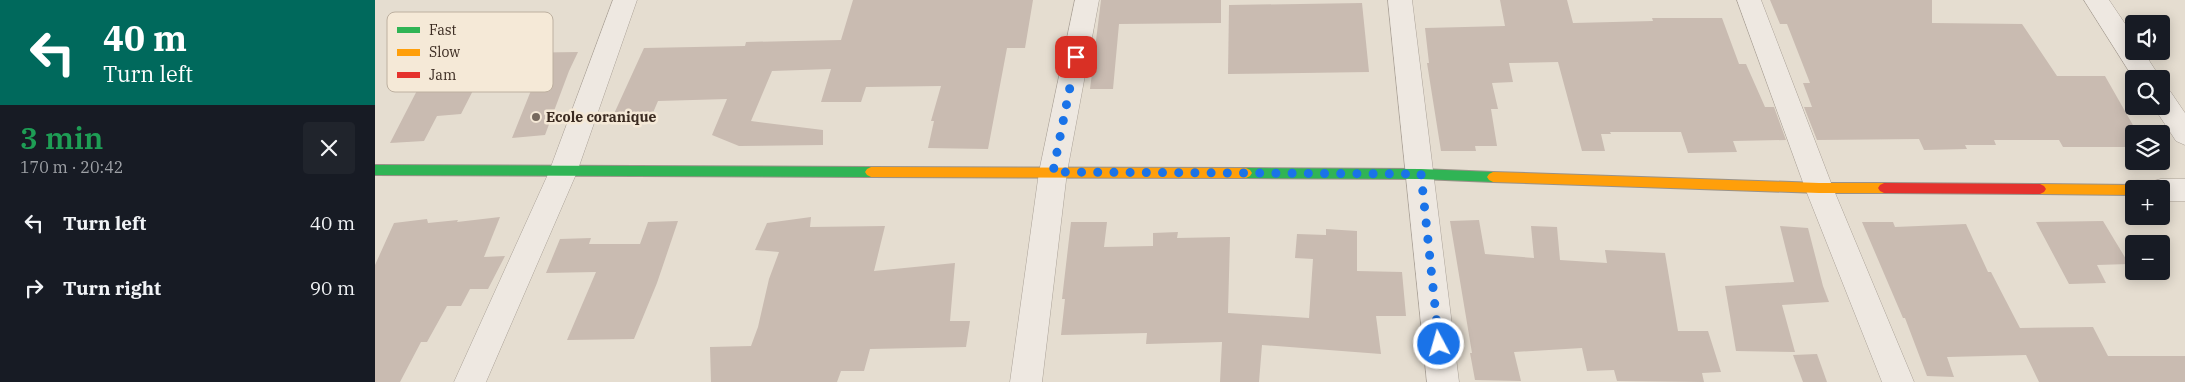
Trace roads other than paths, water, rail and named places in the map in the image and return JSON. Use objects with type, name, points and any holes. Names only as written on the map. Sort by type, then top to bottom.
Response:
[{"type":"street","points":[[470,382],[563,172],[625,0]]},
{"type":"street","points":[[1026,382],[1053,172],[1087,0]]},
{"type":"street","points":[[1400,0],[1443,382]]},
{"type":"street","points":[[1749,0],[1819,188],[1898,382]]},
{"type":"street","points":[[2096,0],[2142,70]]},
{"type":"street","points":[[2170,112],[2185,134]]},
{"type":"street","points":[[375,170],[1421,174],[1819,188],[2125,190]]},
{"type":"street","points":[[2170,190],[2185,190]]},
{"type":"place","name":"Ecole coranique","points":[[536,117]]}]
